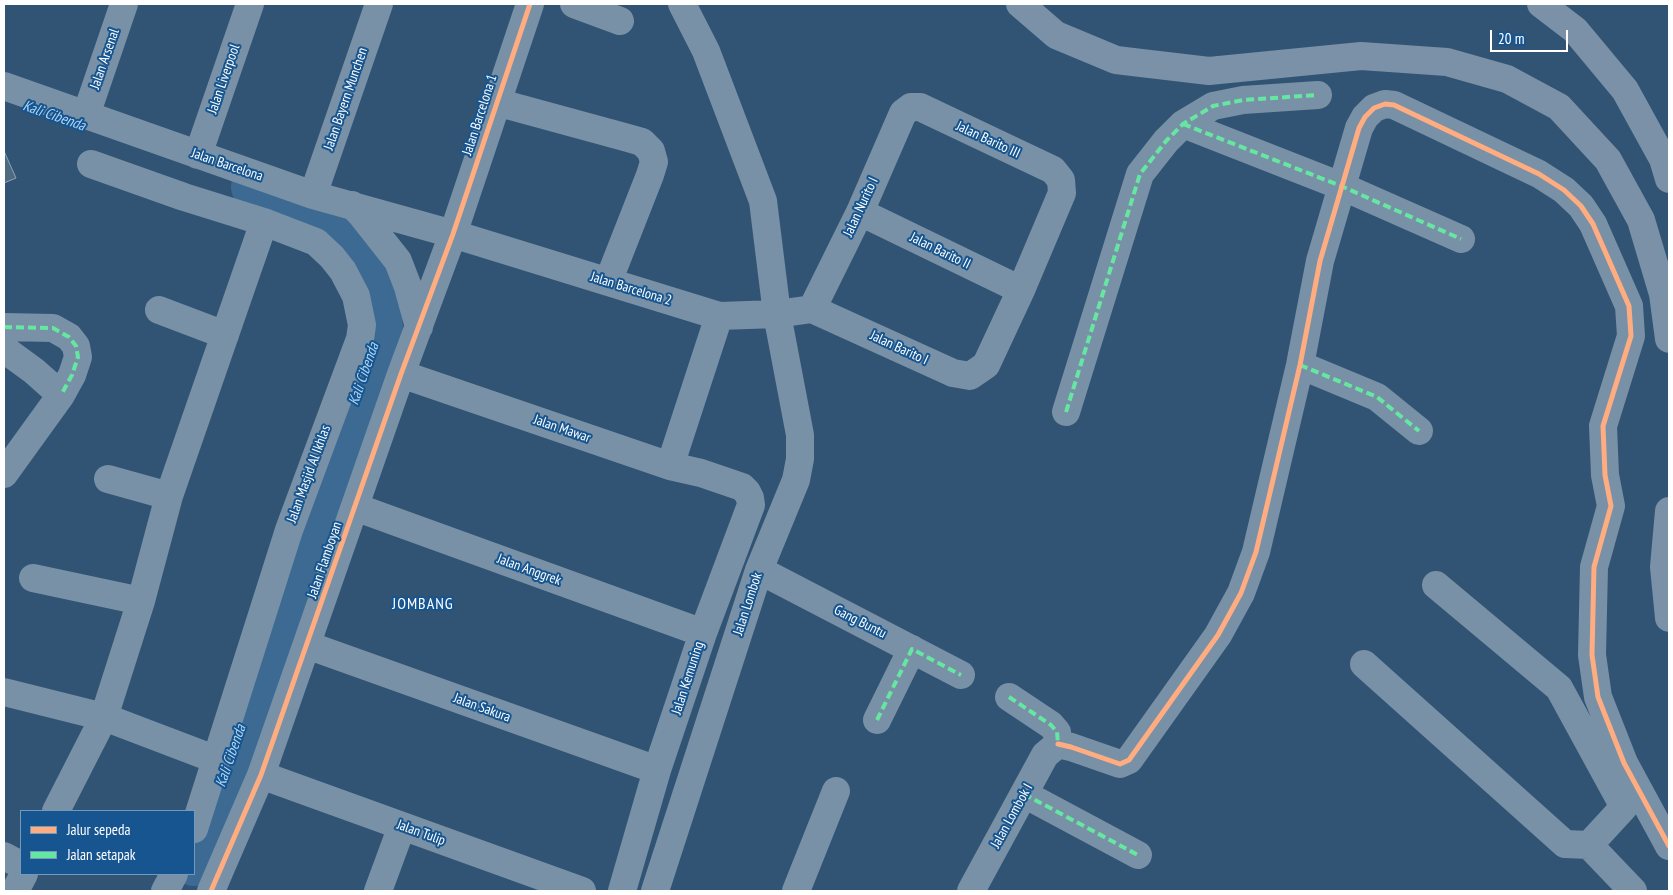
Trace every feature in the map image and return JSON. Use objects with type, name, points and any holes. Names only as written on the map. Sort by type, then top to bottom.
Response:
[{"type":"highway","points":[[1020,4],[1056,34],[1116,60],[1209,71],[1361,56],[1447,62],[1507,79],[1559,108],[1608,160],[1641,220],[1663,294],[1669,339]]},
{"type":"highway","points":[[1541,4],[1575,30],[1625,90],[1663,158],[1669,179]]},
{"type":"highway","points":[[1669,511],[1664,567],[1669,618]]},
{"type":"street","name":"Jalan Arsenal","points":[[86,115],[124,4]]},
{"type":"street","name":"Jalan Liverpool","points":[[198,155],[250,4]]},
{"type":"street","name":"Jalan Bayern Munchen","points":[[313,195],[379,4]]},
{"type":"street","name":"Jalan Barcelona 1","points":[[453,234],[530,4]]},
{"type":"street","points":[[574,4],[620,21]]},
{"type":"street","name":"Jalan Lombok","points":[[655,891],[759,570],[796,480],[800,459],[800,435],[777,314],[764,201],[706,51],[682,4]]},
{"type":"street","name":"Jalan Barcelona","points":[[4,86],[313,195],[453,234]]},
{"type":"street","points":[[1066,412],[1140,174],[1166,141],[1183,124],[1213,106],[1243,100],[1318,95]]},
{"type":"street","points":[[496,102],[642,142],[651,151],[654,162],[650,175],[608,282]]},
{"type":"street","points":[[1009,697],[1051,725],[1057,732],[1058,744],[1071,746],[1120,764],[1129,760],[1218,636],[1241,592],[1256,552],[1300,365],[1320,261],[1359,128],[1365,117],[1374,108],[1385,104],[1394,105],[1539,174],[1564,190],[1581,206],[1593,224],[1628,306],[1631,320],[1631,336],[1603,426],[1605,474],[1611,506],[1594,567],[1592,655],[1598,697],[1624,763],[1669,846]]},
{"type":"street","name":"Jalan Barito III","points":[[911,106],[920,108],[1053,170],[1061,180],[1062,193],[1021,290]]},
{"type":"street","name":"Jalan Nurito I","points":[[812,308],[860,212],[903,113],[911,106]]},
{"type":"street","points":[[1183,124],[1341,186],[1461,239]]},
{"type":"street","name":"Jalan Masjid Al Ikhlas","points":[[91,164],[184,198],[264,222],[316,242],[343,271],[356,296],[362,324],[360,339],[289,530],[195,826]]},
{"type":"street","points":[[352,205],[398,262],[408,287],[418,327]]},
{"type":"street","name":"Jalan Barito II","points":[[860,212],[1021,290]]},
{"type":"street","points":[[57,810],[104,717],[141,601],[169,496],[264,222]]},
{"type":"street","name":"Jalan Barcelona 2","points":[[453,234],[719,316],[777,314],[812,308]]},
{"type":"street","name":"Jalan Flamboyan","points":[[211,891],[261,775],[401,374],[453,234]]},
{"type":"street","name":"Jalan Barito I","points":[[812,308],[953,373],[970,376],[986,365],[1021,290]]},
{"type":"street","points":[[159,310],[225,335]]},
{"type":"street","points":[[670,466],[719,316]]},
{"type":"street","points":[[4,326],[53,328],[69,337],[76,346],[78,357],[72,375],[61,395],[4,474]]},
{"type":"street","points":[[4,349],[34,371],[61,395]]},
{"type":"street","points":[[1300,365],[1377,397],[1419,431]]},
{"type":"street","name":"Jalan Mawar","points":[[401,374],[670,466],[701,473],[723,482]]},
{"type":"street","points":[[108,479],[169,496]]},
{"type":"street","name":"Jalan Kemuning","points":[[622,891],[657,770],[703,633],[750,505],[747,492],[742,487],[723,482]]},
{"type":"street","name":"Jalan Anggrek","points":[[355,507],[703,633]]},
{"type":"street","name":"Gang Buntu","points":[[759,570],[961,675]]},
{"type":"street","points":[[34,578],[141,601]]},
{"type":"street","points":[[1436,585],[1559,688],[1624,807],[1589,845]]},
{"type":"street","name":"Jalan Sakura","points":[[307,645],[657,770]]},
{"type":"street","points":[[877,720],[912,649]]},
{"type":"street","points":[[1364,664],[1565,844],[1589,845],[1633,891]]},
{"type":"street","points":[[4,692],[104,717],[217,760]]},
{"type":"street","name":"Jalan Lombok I","points":[[971,891],[1045,755],[1058,744]]},
{"type":"street","name":"Jalan Tulip","points":[[261,775],[582,891]]},
{"type":"street","points":[[796,891],[836,791]]},
{"type":"street","points":[[1024,794],[1138,855]]},
{"type":"street","points":[[378,891],[402,826]]},
{"type":"street","points":[[4,856],[20,864]]},
{"type":"street","points":[[15,891],[23,875]]},
{"type":"street","points":[[165,891],[173,875]]},
{"type":"building","points":[[4,151],[16,178],[4,183]]},
{"type":"waterway","name":"Kali Cibenda","points":[[195,860],[380,328],[377,301],[369,274],[340,231],[309,206],[254,187]]},
{"type":"marked path","points":[[1066,412],[1140,174],[1166,141],[1183,124],[1213,106],[1243,100],[1318,95]]},
{"type":"marked path","points":[[1183,124],[1341,186],[1461,239]]},
{"type":"marked path","points":[[4,327],[53,328],[69,337],[76,346],[78,357],[72,375],[61,395]]},
{"type":"marked path","points":[[1300,365],[1377,397],[1419,431]]},
{"type":"marked path","points":[[877,720],[912,649],[961,675]]},
{"type":"marked path","points":[[1009,697],[1051,725],[1057,732],[1058,744],[1061,745]]},
{"type":"marked path","points":[[1024,794],[1138,855]]},
{"type":"cycle path","points":[[211,891],[261,775],[401,374],[453,234],[530,4]]},
{"type":"cycle path","points":[[1058,744],[1120,764],[1129,760],[1218,635],[1241,593],[1256,552],[1300,365],[1320,261],[1359,128],[1365,117],[1374,108],[1385,104],[1394,105],[1539,174],[1564,190],[1581,206],[1593,224],[1629,306],[1631,336],[1603,426],[1605,475],[1611,506],[1594,567],[1592,655],[1598,697],[1624,763],[1669,846]]},
{"type":"district","name":"JOMBANG","points":[[423,604]]}]
